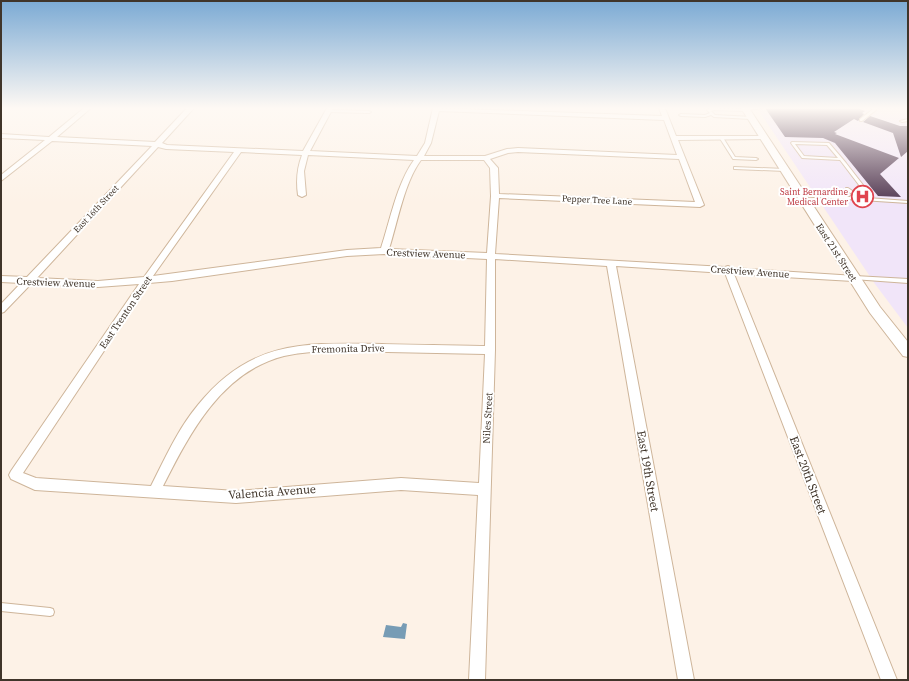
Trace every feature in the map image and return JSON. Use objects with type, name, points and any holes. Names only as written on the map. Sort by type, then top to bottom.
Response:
[{"type":"street","points":[[1,179],[48,140]]},
{"type":"street","points":[[82,140],[238,150],[420,158],[486,158],[507,151],[518,150],[680,157],[675,140]]},
{"type":"street","name":"East 16th Street","points":[[1,310],[161,140]]},
{"type":"street","points":[[302,195],[299,181],[305,153],[312,140]]},
{"type":"street","points":[[384,251],[410,169],[420,158],[429,140]]},
{"type":"street","name":"East 21st Street","points":[[766,140],[853,278],[875,310],[908,352]]},
{"type":"street","name":"East Trenton Street","points":[[15,475],[146,279],[238,150]]},
{"type":"street","name":"Pepper Tree Lane","points":[[495,196],[700,205],[680,157]]},
{"type":"street","name":"Niles Street","points":[[477,680],[483,489],[490,350],[491,256],[495,196],[494,168],[486,158]]},
{"type":"street","name":"Crestview Avenue","points":[[1,279],[98,284],[172,278],[347,253],[384,251],[728,269],[853,278]]},
{"type":"street","name":"East 19th Street","points":[[611,263],[686,680]]},
{"type":"street","name":"East 20th Street","points":[[728,269],[889,680]]},
{"type":"street","name":"Fremonita Drive","points":[[154,492],[186,429],[203,407],[222,386],[269,357],[295,350],[330,347],[490,350]]},
{"type":"street","name":"Valencia Avenue","points":[[15,475],[35,484],[236,497],[401,484],[483,489]]},
{"type":"lane","points":[[723,140],[734,158],[756,159]]},
{"type":"lane","points":[[841,159],[803,157],[793,143],[828,144],[841,159],[861,185],[853,196]]},
{"type":"lane","points":[[735,168],[785,170]]},
{"type":"lane","points":[[847,189],[853,196]]},
{"type":"lane","points":[[800,195],[853,196],[908,202]]},
{"type":"lane","points":[[853,278],[908,281]]},
{"type":"lane","points":[[1,607],[50,612]]},
{"type":"shaded area","name":"Saint Bernardine Medical Center","points":[[778,140],[908,140],[908,328],[875,284]]},
{"type":"water","points":[[403,623],[407,624],[405,639],[383,637],[386,625],[401,627]]},
{"type":"building","points":[[827,140],[850,140],[899,158],[880,174],[901,197],[878,196],[835,143]]},
{"type":"building","points":[[895,140],[908,140],[908,151],[901,157]]},
{"type":"place","name":"Saint Bernardine Medical Center","points":[[863,197]]}]
